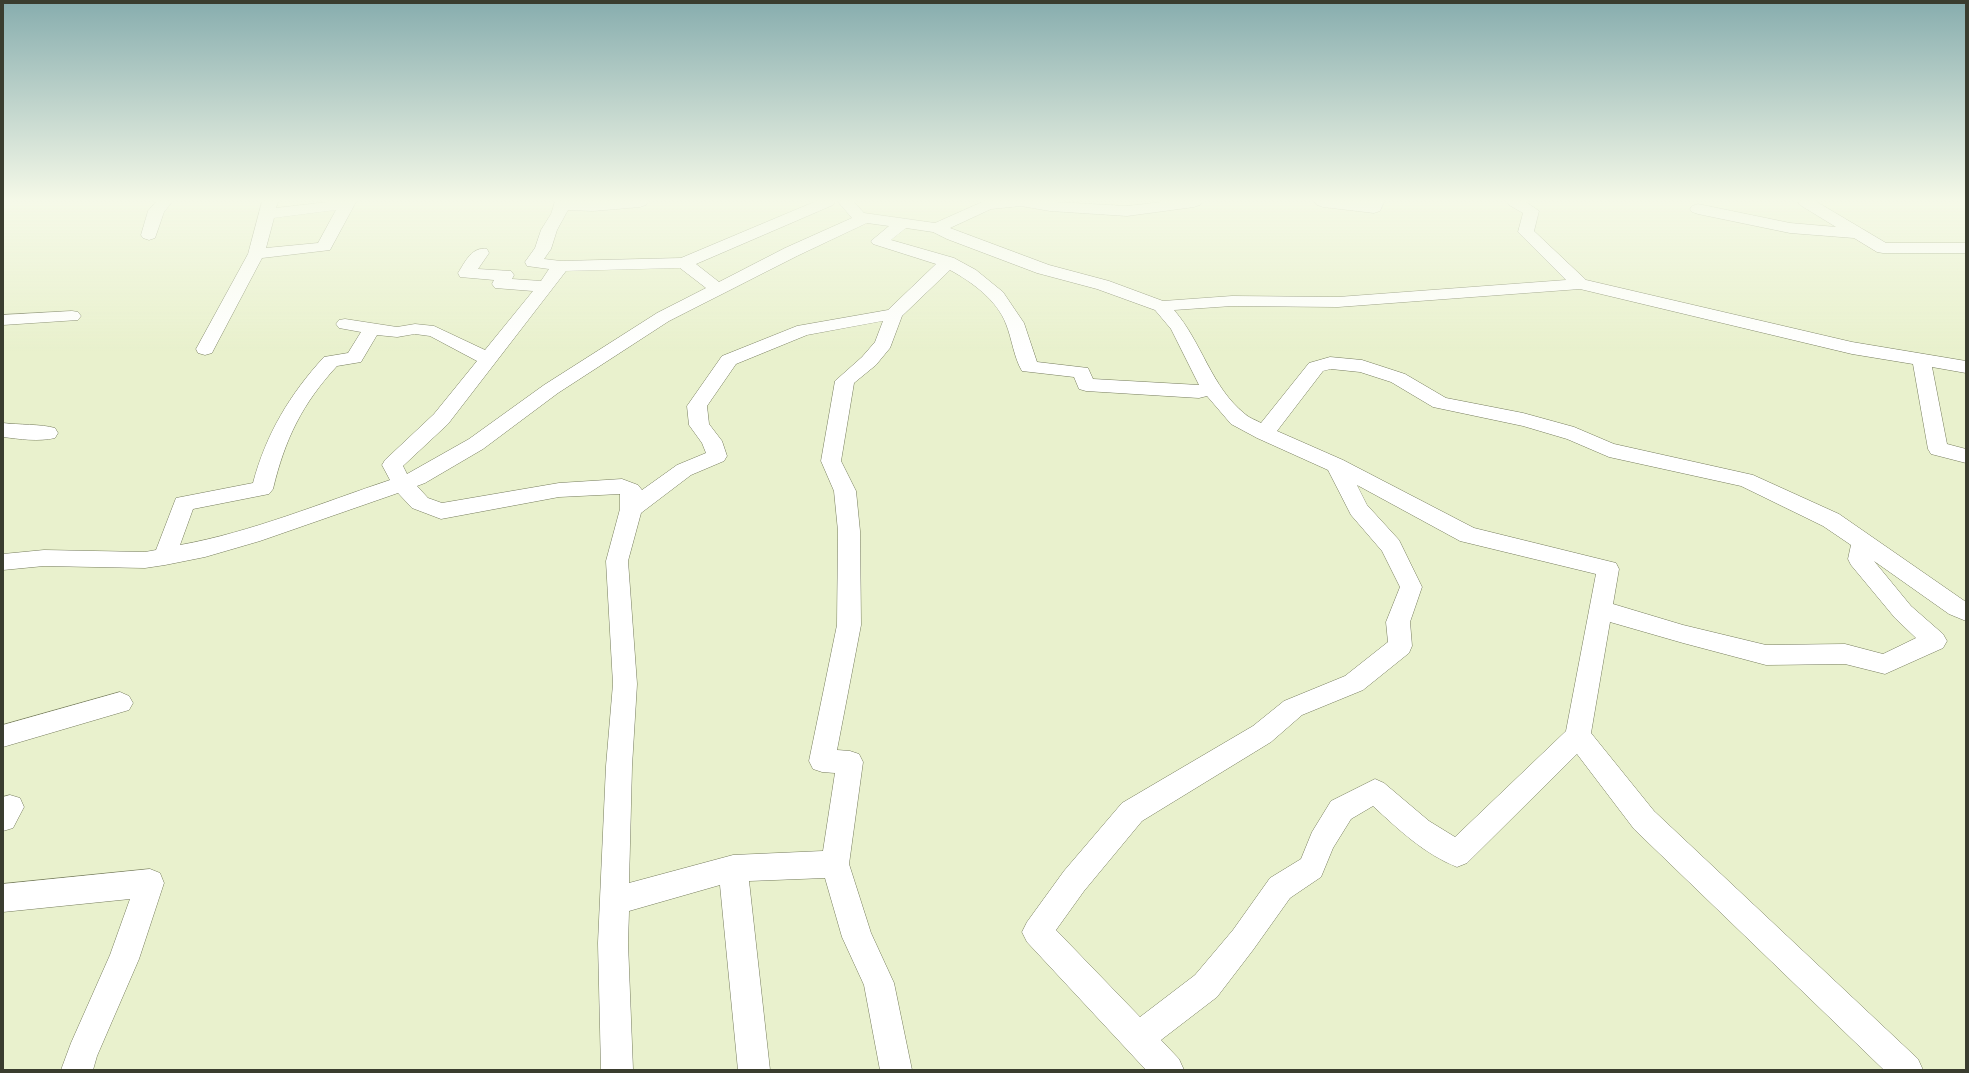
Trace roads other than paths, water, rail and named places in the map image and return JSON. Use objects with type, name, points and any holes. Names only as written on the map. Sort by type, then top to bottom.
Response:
[{"type":"street","points":[[205,349],[256,254],[275,252]]},
{"type":"street","points":[[541,252],[533,262],[560,266],[684,263],[710,252]]},
{"type":"street","points":[[3,562],[44,558],[145,560],[204,550],[418,478],[476,444],[551,389],[650,326],[791,252]]},
{"type":"street","points":[[915,252],[948,262],[970,274],[997,296],[1015,323],[1029,367],[1081,372],[1086,385],[1199,392],[1210,387]]},
{"type":"street","points":[[997,252],[1043,269],[1103,285],[1161,306],[1232,301],[1338,302],[1580,284],[1642,300],[1852,348],[1966,367]]},
{"type":"street","points":[[1547,252],[1580,284]]},
{"type":"street","points":[[481,253],[466,273],[504,275],[501,284],[545,286]]},
{"type":"street","points":[[896,1070],[879,983],[857,937],[835,864],[850,762],[822,762],[849,625],[849,531],[845,491],[831,461],[846,381],[884,344],[894,314],[948,262]]},
{"type":"street","points":[[684,263],[718,289]]},
{"type":"street","points":[[560,266],[441,419],[392,465],[402,483],[420,503],[442,510],[559,490],[622,486],[631,490],[631,509],[617,561],[625,684],[619,766],[614,943],[617,1070]]},
{"type":"street","points":[[1138,1038],[1206,986],[1243,940],[1280,888],[1312,868],[1322,841],[1341,810],[1375,791],[1419,830],[1457,854],[1578,736],[1608,569],[1468,535],[1336,465],[1264,433],[1238,419],[1210,387],[1179,327],[1161,306]]},
{"type":"street","points":[[631,509],[684,470],[717,456],[712,441],[699,425],[697,406],[729,360],[803,330],[894,314]]},
{"type":"street","points":[[3,320],[72,316]]},
{"type":"street","points":[[345,324],[397,332],[415,329],[434,331],[488,359]]},
{"type":"street","points":[[165,557],[184,503],[262,489],[275,444],[292,410],[315,378],[331,361],[354,358],[372,329]]},
{"type":"street","points":[[1921,360],[1938,449],[1966,456]]},
{"type":"street","points":[[1264,433],[1316,367],[1330,363],[1362,366],[1398,378],[1440,403],[1524,420],[1574,434],[1609,450],[1746,480],[1831,520],[1957,608],[1966,612]]},
{"type":"street","points":[[3,430],[26,433],[48,433]]},
{"type":"street","points":[[1168,1070],[1037,932],[1074,881],[1132,812],[1219,758],[1262,734],[1293,708],[1354,683],[1400,646],[1398,622],[1411,586],[1391,546],[1359,510],[1336,465]]},
{"type":"street","points":[[1601,610],[1683,634],[1766,655],[1845,654],[1885,664],[1905,653],[1935,641],[1903,612],[1858,559],[1863,543]]},
{"type":"street","points":[[3,736],[120,703]]},
{"type":"street","points":[[1578,736],[1644,820],[1907,1070]]},
{"type":"street","points":[[615,901],[733,868],[835,864]]},
{"type":"street","points":[[733,868],[754,1070]]},
{"type":"street","points":[[3,898],[150,883],[124,959],[82,1054],[77,1070]]}]
